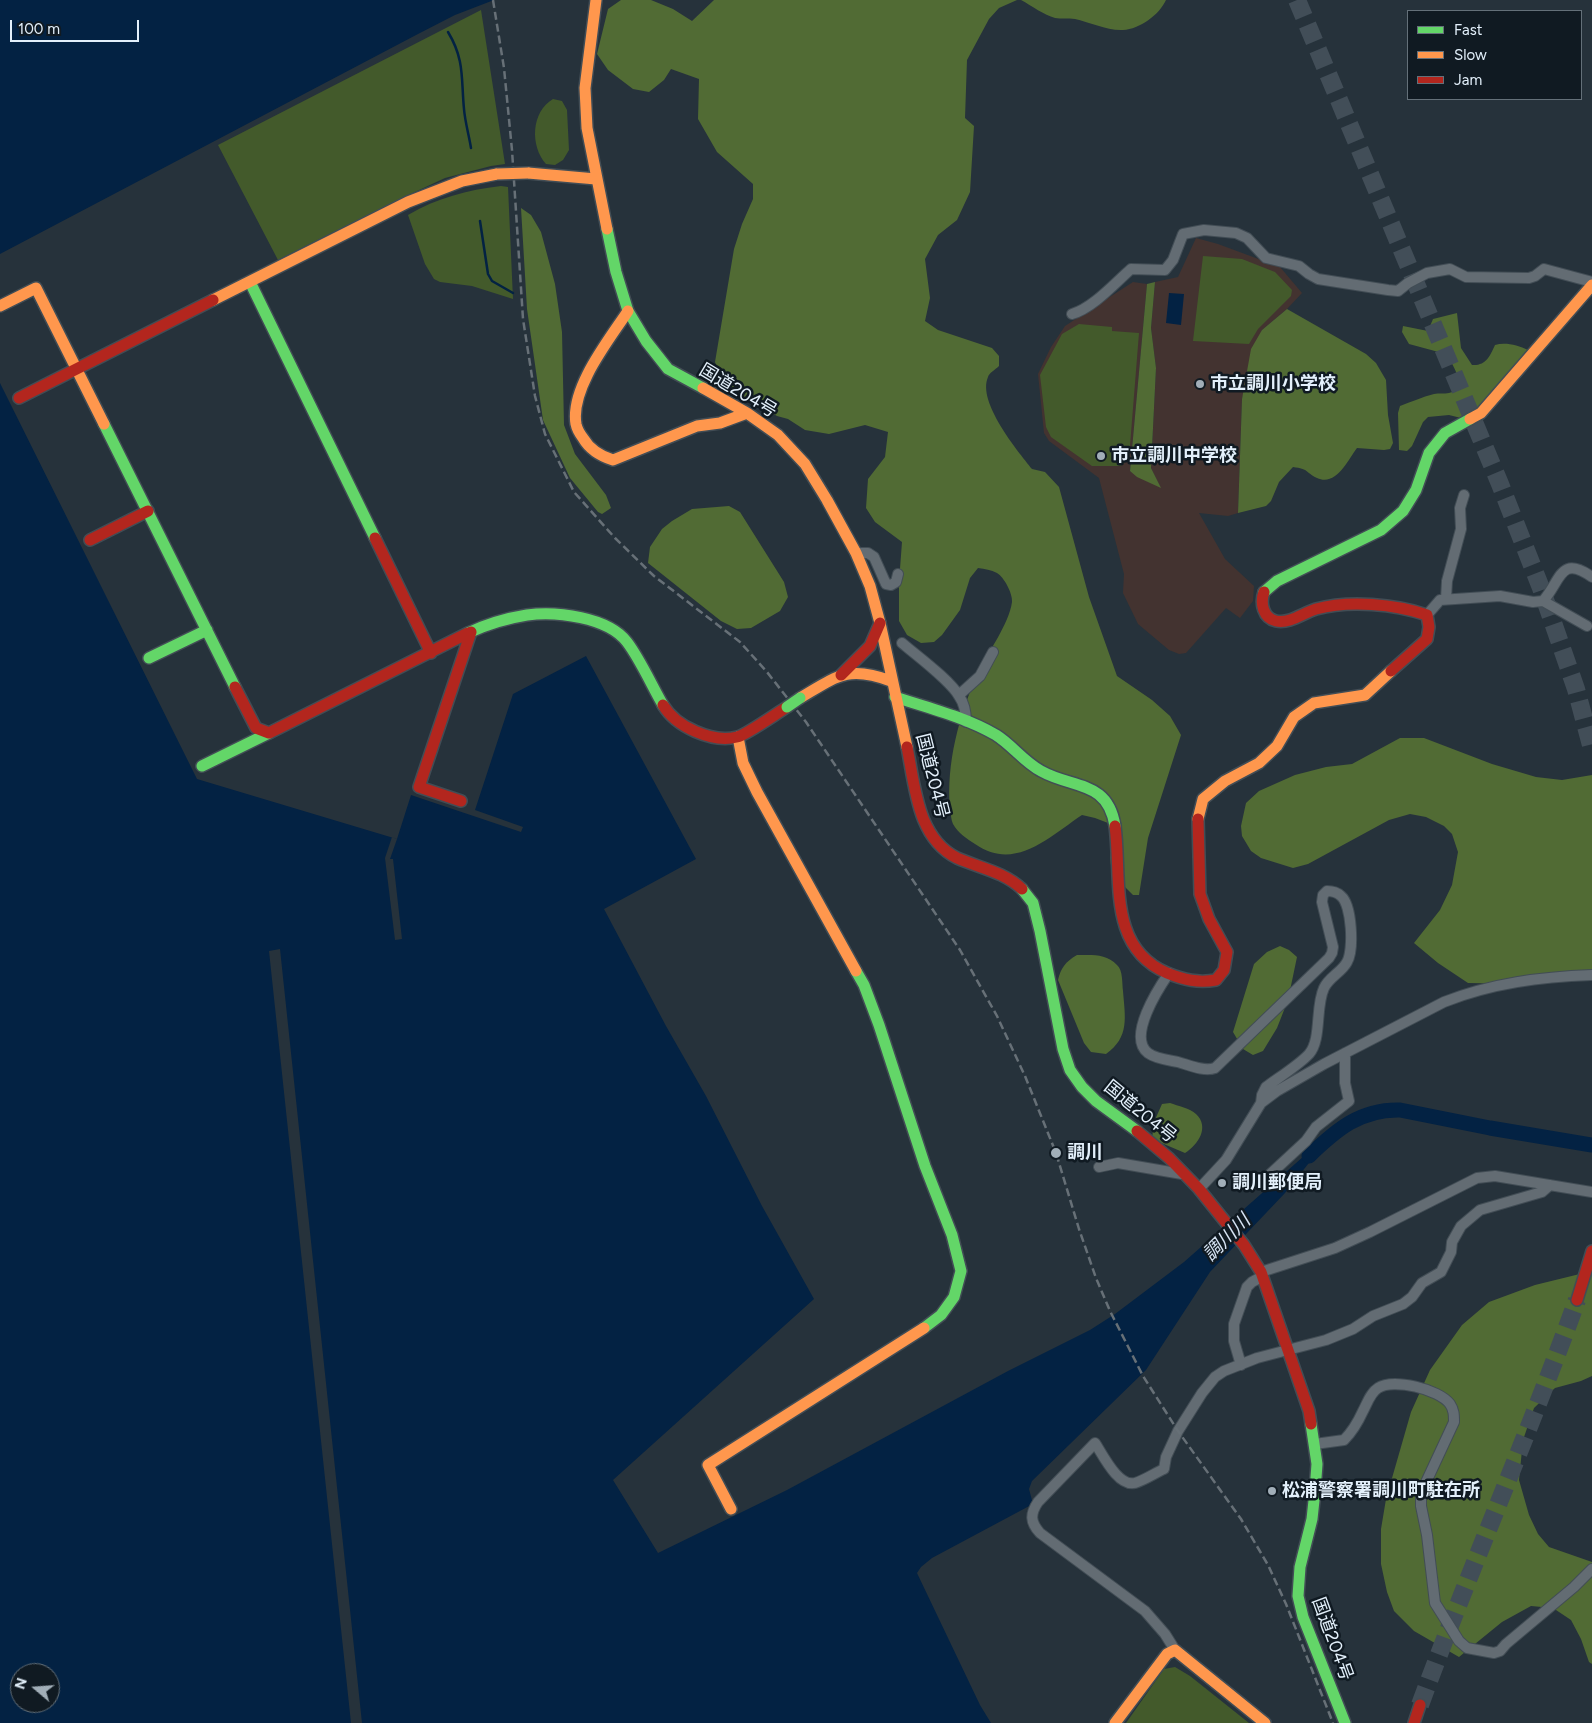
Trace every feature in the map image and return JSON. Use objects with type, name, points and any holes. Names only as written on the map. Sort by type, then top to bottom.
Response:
[{"type":"main road","name":"国道204号","points":[[596,0],[585,88],[587,128],[616,272],[628,311],[646,341],[668,369],[747,413],[778,435],[805,464],[856,553],[870,586],[880,623],[921,813],[928,831],[956,857],[1005,876],[1021,888],[1033,903],[1063,1049],[1070,1070],[1082,1087],[1096,1100],[1141,1134],[1200,1189],[1244,1245],[1262,1274],[1309,1411],[1315,1444],[1315,1491],[1312,1519],[1300,1567],[1298,1596],[1303,1617],[1345,1723]]},
{"type":"main road","points":[[19,398],[408,202],[448,186],[478,177],[497,174],[528,173],[596,179]]},
{"type":"main road","points":[[250,282],[431,653]]},
{"type":"main road","points":[[895,697],[966,722],[1002,739],[1010,744],[1028,764],[1042,772],[1092,790],[1108,802],[1115,821],[1121,911],[1128,939],[1150,965],[1197,982],[1216,980],[1224,970],[1227,952],[1209,919],[1200,894],[1198,815],[1203,799],[1225,781],[1259,762],[1277,746],[1294,717],[1314,703],[1365,695],[1427,639],[1429,627],[1427,614],[1419,611],[1371,604],[1348,604],[1318,609],[1292,620],[1278,621],[1270,619],[1264,611],[1262,602],[1266,590],[1277,582],[1381,530],[1403,511],[1416,490],[1429,453],[1446,433],[1481,413],[1592,284]]},
{"type":"main road","points":[[0,306],[36,288],[256,728],[269,733]]},
{"type":"main road","points":[[628,311],[583,382],[577,403],[576,425],[585,442],[600,457],[613,460],[697,426],[720,423],[747,413]]},
{"type":"main road","points":[[90,540],[148,511]]},
{"type":"main road","points":[[202,766],[471,632],[503,621],[527,616],[558,615],[593,620],[610,628],[626,641],[668,714],[697,733],[720,737],[738,737],[842,674],[870,646],[880,623]]},
{"type":"main road","points":[[149,658],[207,630]]},
{"type":"main road","points":[[461,801],[419,787],[471,632]]},
{"type":"main road","points":[[842,674],[861,673],[891,681]]},
{"type":"main road","points":[[731,1509],[708,1465],[922,1330],[941,1315],[954,1297],[961,1271],[952,1235],[925,1166],[864,985],[746,770],[738,737]]},
{"type":"main road","points":[[1592,1251],[1580,1301],[1592,1274]]},
{"type":"main road","points":[[1115,1723],[1167,1654],[1174,1650],[1265,1723]]},
{"type":"main road","points":[[1414,1723],[1424,1706],[1423,1723]]},
{"type":"street","points":[[1072,314],[1080,312],[1131,269],[1165,270],[1173,260],[1183,234],[1204,230],[1236,233],[1247,238],[1266,258],[1299,266],[1318,279],[1388,290],[1398,291],[1408,283],[1427,273],[1450,269],[1466,277],[1529,278],[1544,269],[1592,284]]},
{"type":"street","points":[[1446,599],[1447,581],[1461,529],[1460,508],[1464,494]]},
{"type":"street","points":[[856,553],[868,552],[874,557],[886,584],[891,585],[896,582],[898,574]]},
{"type":"street","points":[[1543,601],[1550,594],[1557,579],[1565,570],[1580,569],[1592,577]]},
{"type":"street","points":[[1427,614],[1440,600],[1500,596],[1533,602],[1543,601],[1587,626]]},
{"type":"street","points":[[902,643],[946,680],[959,695],[966,712],[966,722]]},
{"type":"street","points":[[959,695],[980,676],[993,652]]},
{"type":"street","points":[[1169,973],[1146,1014],[1141,1037],[1143,1046],[1148,1053],[1159,1058],[1206,1069],[1215,1068],[1329,958],[1333,947],[1322,902],[1323,895],[1334,891],[1342,896],[1348,907],[1350,955],[1346,964],[1324,986],[1314,1045],[1309,1054],[1266,1087],[1261,1103]]},
{"type":"street","points":[[1200,1189],[1226,1160],[1261,1103],[1277,1091],[1345,1053],[1463,994],[1530,979],[1592,975]]},
{"type":"street","points":[[1265,1178],[1306,1141],[1316,1128],[1350,1101],[1345,1083],[1345,1053]]},
{"type":"street","points":[[1099,1167],[1118,1164],[1186,1175]]},
{"type":"street","points":[[1241,1364],[1234,1341],[1234,1324],[1247,1287],[1262,1274],[1335,1248],[1478,1178],[1495,1176],[1592,1192]]},
{"type":"street","points":[[1174,1650],[1165,1634],[1145,1611],[1040,1533],[1034,1526],[1032,1517],[1038,1502],[1095,1443],[1116,1474],[1125,1482],[1134,1483],[1164,1469],[1170,1446],[1202,1393],[1215,1377],[1224,1371],[1258,1358],[1321,1342],[1354,1330],[1373,1316],[1403,1304],[1422,1283],[1441,1272],[1451,1252],[1452,1242],[1461,1226],[1480,1210],[1542,1192],[1550,1185]]},
{"type":"street","points":[[1315,1444],[1344,1440],[1363,1412],[1370,1397],[1377,1388],[1386,1384],[1412,1385],[1442,1397],[1449,1402],[1454,1412],[1454,1422],[1425,1483],[1421,1493],[1420,1506],[1427,1535],[1435,1603],[1459,1642],[1468,1648],[1494,1653],[1500,1651],[1592,1569]]},
{"type":"shaded area","points":[[1196,238],[1218,244],[1280,267],[1302,293],[1287,309],[1262,330],[1242,399],[1238,513],[1228,516],[1199,513],[1225,559],[1254,586],[1253,601],[1240,618],[1226,608],[1186,653],[1179,654],[1169,650],[1138,624],[1123,593],[1124,574],[1099,478],[1049,441],[1044,433],[1038,374],[1051,347],[1065,326],[1133,282],[1147,284],[1130,471],[1160,487],[1151,468],[1156,368],[1151,328],[1155,282],[1178,277]]},
{"type":"green space","points":[[621,0],[651,0],[673,9],[692,21],[714,0],[1017,0],[999,8],[989,19],[967,60],[965,118],[974,126],[970,192],[957,220],[938,235],[925,259],[930,298],[925,321],[938,330],[992,348],[999,356],[999,366],[988,377],[986,387],[988,399],[1000,425],[1032,469],[1045,472],[1059,487],[1089,597],[1117,676],[1152,700],[1170,716],[1181,735],[1148,838],[1139,895],[1133,895],[1112,874],[1110,857],[1113,838],[1108,823],[1095,818],[1082,815],[1031,848],[1018,853],[1004,854],[990,852],[975,844],[960,833],[953,824],[949,792],[955,740],[971,689],[982,665],[1003,629],[1010,611],[1012,599],[1010,590],[997,573],[978,568],[970,578],[960,610],[942,635],[934,642],[921,643],[907,635],[899,621],[902,542],[875,522],[866,508],[868,479],[885,457],[888,432],[865,425],[829,434],[805,430],[734,391],[722,379],[715,362],[734,249],[753,199],[753,184],[717,152],[698,119],[699,79],[671,69],[664,80],[649,92],[633,89],[608,70],[597,54],[608,9]]},
{"type":"green space","points":[[1021,0],[1166,0],[1154,16],[1142,24],[1129,29],[1117,30],[1075,19],[1055,18],[1042,13]]},
{"type":"green space","points":[[481,10],[505,164],[445,178],[278,260],[218,145]]},
{"type":"green space","points":[[553,99],[562,101],[567,110],[569,150],[563,160],[555,165],[546,164],[537,148],[535,139],[535,130],[540,112]]},
{"type":"green space","points":[[501,186],[508,187],[513,299],[472,286],[440,282],[434,279],[425,264],[408,215],[430,204],[453,196]]},
{"type":"green space","points":[[521,208],[531,215],[541,232],[555,284],[562,332],[564,425],[575,454],[606,495],[611,508],[602,514],[598,512],[570,478],[543,420],[527,309]]},
{"type":"green space","points":[[1203,256],[1242,259],[1275,272],[1292,290],[1291,296],[1258,329],[1249,344],[1193,341]]},
{"type":"green space","points":[[1155,282],[1151,328],[1156,368],[1151,468],[1161,488],[1137,477],[1130,471],[1147,284]]},
{"type":"green space","points":[[1287,309],[1366,354],[1376,363],[1386,380],[1388,415],[1393,443],[1390,449],[1384,450],[1357,448],[1341,471],[1330,479],[1317,478],[1304,470],[1293,467],[1279,482],[1271,501],[1266,506],[1238,513],[1242,399],[1251,349],[1262,330]]},
{"type":"green space","points":[[1457,313],[1461,348],[1472,365],[1484,362],[1495,345],[1512,344],[1528,350],[1496,398],[1461,418],[1449,415],[1428,417],[1423,422],[1412,446],[1407,451],[1399,450],[1398,413],[1400,406],[1430,395],[1455,391],[1458,386],[1455,369],[1446,354],[1409,344],[1402,332],[1403,326],[1428,331],[1433,319]]},
{"type":"green space","points":[[1079,324],[1112,327],[1112,331],[1139,333],[1129,458],[1121,466],[1092,466],[1051,437],[1046,427],[1040,375],[1062,334]]},
{"type":"green space","points":[[729,506],[740,512],[784,582],[788,597],[780,611],[751,628],[737,629],[721,621],[648,563],[650,547],[662,529],[672,521],[692,509]]},
{"type":"green space","points":[[1400,738],[1424,738],[1492,764],[1536,777],[1562,780],[1592,775],[1592,976],[1523,984],[1468,983],[1438,963],[1414,943],[1440,910],[1452,885],[1458,852],[1452,834],[1444,826],[1426,817],[1410,814],[1389,820],[1308,864],[1293,868],[1261,858],[1251,851],[1242,836],[1241,826],[1246,803],[1259,791],[1295,775],[1326,767],[1352,764]]},
{"type":"green space","points":[[1280,946],[1289,950],[1297,957],[1288,1000],[1277,1028],[1263,1051],[1253,1055],[1243,1049],[1233,1032],[1254,964],[1267,952]]},
{"type":"green space","points":[[1077,955],[1093,955],[1108,958],[1120,970],[1125,1009],[1124,1026],[1119,1041],[1106,1054],[1091,1052],[1084,1043],[1058,980],[1064,966]]},
{"type":"green space","points":[[1170,1103],[1193,1112],[1202,1124],[1201,1135],[1198,1141],[1185,1153],[1152,1139],[1154,1122],[1162,1104]]},
{"type":"green space","points":[[1592,1271],[1592,1376],[1555,1388],[1534,1408],[1523,1440],[1519,1480],[1529,1515],[1538,1534],[1549,1547],[1592,1562],[1592,1664],[1589,1662],[1581,1639],[1571,1620],[1553,1608],[1531,1606],[1502,1622],[1459,1657],[1414,1631],[1394,1611],[1387,1592],[1381,1564],[1381,1529],[1386,1499],[1411,1412],[1430,1370],[1462,1325],[1489,1302],[1535,1285]]},
{"type":"green space","points":[[1175,1667],[1190,1676],[1249,1723],[1126,1723],[1164,1669]]},
{"type":"water","points":[[0,0],[494,0],[455,15],[418,34],[0,254]]},
{"type":"water","points":[[1169,293],[1184,294],[1181,325],[1166,323]]},
{"type":"water","points":[[0,383],[197,779],[397,839],[411,795],[521,832],[523,827],[475,810],[513,694],[586,656],[696,859],[604,909],[666,1026],[706,1096],[762,1206],[814,1299],[613,1480],[658,1553],[787,1490],[1008,1371],[1090,1330],[1115,1314],[1184,1262],[1321,1141],[1324,1144],[1285,1193],[1210,1272],[1146,1370],[1032,1481],[1029,1489],[1033,1504],[932,1558],[917,1573],[980,1705],[991,1723],[0,1723]]},
{"type":"pier","points":[[392,837],[397,839],[390,859],[393,859],[402,939],[395,940],[385,858]]},
{"type":"pier","points":[[280,949],[362,1723],[351,1723],[269,951]]},
{"type":"waterway","points":[[448,32],[460,61],[465,114],[471,148]]},
{"type":"waterway","points":[[480,221],[488,274],[492,281],[513,293]]},
{"type":"waterway","name":"調川川","points":[[1309,1156],[1339,1130],[1361,1117],[1373,1113],[1400,1110],[1490,1128],[1592,1145]]},
{"type":"tunnel","points":[[1297,0],[1500,484],[1541,588],[1576,689],[1592,749]]},
{"type":"tunnel","points":[[1420,1705],[1577,1300]]},
{"type":"railway","points":[[493,0],[504,68],[512,150],[523,319],[535,396],[545,434],[574,492],[615,538],[654,576],[740,642],[767,672],[806,722],[960,950],[997,1016],[1025,1076],[1056,1153],[1079,1229],[1110,1311],[1143,1376],[1178,1431],[1241,1519],[1268,1565],[1286,1604],[1333,1723]]},
{"type":"traffic: fast","points":[[607,229],[616,272],[628,311],[646,341],[668,369],[703,388]]},
{"type":"traffic: fast","points":[[250,282],[375,538]]},
{"type":"traffic: fast","points":[[1264,592],[1277,581],[1381,530],[1403,511],[1416,490],[1429,453],[1445,433],[1470,419]]},
{"type":"traffic: fast","points":[[104,424],[235,687]]},
{"type":"traffic: fast","points":[[468,633],[497,622],[527,615],[566,615],[595,621],[618,633],[627,642],[663,705]]},
{"type":"traffic: fast","points":[[149,658],[207,630]]},
{"type":"traffic: fast","points":[[895,697],[972,723],[1002,739],[1041,771],[1097,793],[1111,811],[1115,826]]},
{"type":"traffic: fast","points":[[787,707],[800,698]]},
{"type":"traffic: fast","points":[[202,766],[269,733]]},
{"type":"traffic: fast","points":[[1022,889],[1033,903],[1063,1049],[1070,1070],[1082,1087],[1096,1101],[1137,1131]]},
{"type":"traffic: fast","points":[[856,971],[864,985],[879,1025],[925,1166],[952,1235],[961,1271],[954,1297],[941,1315],[924,1328]]},
{"type":"traffic: fast","points":[[1311,1424],[1317,1464],[1315,1491],[1312,1519],[1300,1567],[1298,1596],[1303,1617],[1345,1723]]},
{"type":"traffic: slow","points":[[596,0],[585,88],[587,128],[607,229]]},
{"type":"traffic: slow","points":[[528,173],[596,179]]},
{"type":"traffic: slow","points":[[497,174],[528,173]]},
{"type":"traffic: slow","points":[[213,300],[408,202],[462,181],[497,174]]},
{"type":"traffic: slow","points":[[1470,419],[1481,413],[1592,285]]},
{"type":"traffic: slow","points":[[0,306],[36,288],[104,424]]},
{"type":"traffic: slow","points":[[628,311],[593,365],[579,395],[576,424],[581,435],[592,449],[613,460],[697,426],[720,423],[747,413]]},
{"type":"traffic: slow","points":[[703,388],[747,413],[778,435],[805,464],[827,500],[856,553],[870,586],[907,747]]},
{"type":"traffic: slow","points":[[1198,819],[1203,799],[1225,781],[1259,763],[1277,746],[1294,717],[1314,703],[1365,695],[1391,671]]},
{"type":"traffic: slow","points":[[800,698],[843,675],[864,674],[891,681]]},
{"type":"traffic: slow","points":[[738,737],[743,763],[757,792],[856,971]]},
{"type":"traffic: slow","points":[[731,1509],[708,1465],[924,1328]]},
{"type":"traffic: slow","points":[[1115,1723],[1167,1654],[1175,1650],[1265,1723]]},
{"type":"traffic: jam","points":[[19,398],[213,300]]},
{"type":"traffic: jam","points":[[90,540],[148,511]]},
{"type":"traffic: jam","points":[[375,538],[431,653]]},
{"type":"traffic: jam","points":[[1264,592],[1262,601],[1265,613],[1268,617],[1281,622],[1316,609],[1357,604],[1401,608],[1427,615],[1429,627],[1427,639],[1391,671]]},
{"type":"traffic: jam","points":[[841,675],[870,646],[880,623]]},
{"type":"traffic: jam","points":[[461,801],[419,787],[471,632]]},
{"type":"traffic: jam","points":[[235,687],[256,728],[269,733],[468,633]]},
{"type":"traffic: jam","points":[[663,705],[669,713],[686,726],[696,732],[717,738],[737,737],[787,707]]},
{"type":"traffic: jam","points":[[907,747],[920,810],[933,838],[957,858],[1000,874],[1022,889]]},
{"type":"traffic: jam","points":[[1115,826],[1121,910],[1126,929],[1135,947],[1148,961],[1167,973],[1191,980],[1209,981],[1216,980],[1224,970],[1227,952],[1209,919],[1200,894],[1198,819]]},
{"type":"traffic: jam","points":[[1137,1131],[1169,1158],[1199,1189],[1244,1245],[1261,1272],[1309,1411],[1311,1424]]},
{"type":"traffic: jam","points":[[1577,1300],[1592,1251]]},
{"type":"traffic: jam","points":[[1414,1723],[1420,1705]]},
{"type":"place","name":"市立調川小学校","points":[[1200,384]]},
{"type":"place","name":"市立調川中学校","points":[[1101,456]]},
{"type":"place","name":"調川","points":[[1056,1153]]},
{"type":"place","name":"調川郵便局","points":[[1222,1183]]},
{"type":"place","name":"松浦警察署調川町駐在所","points":[[1272,1491]]}]
